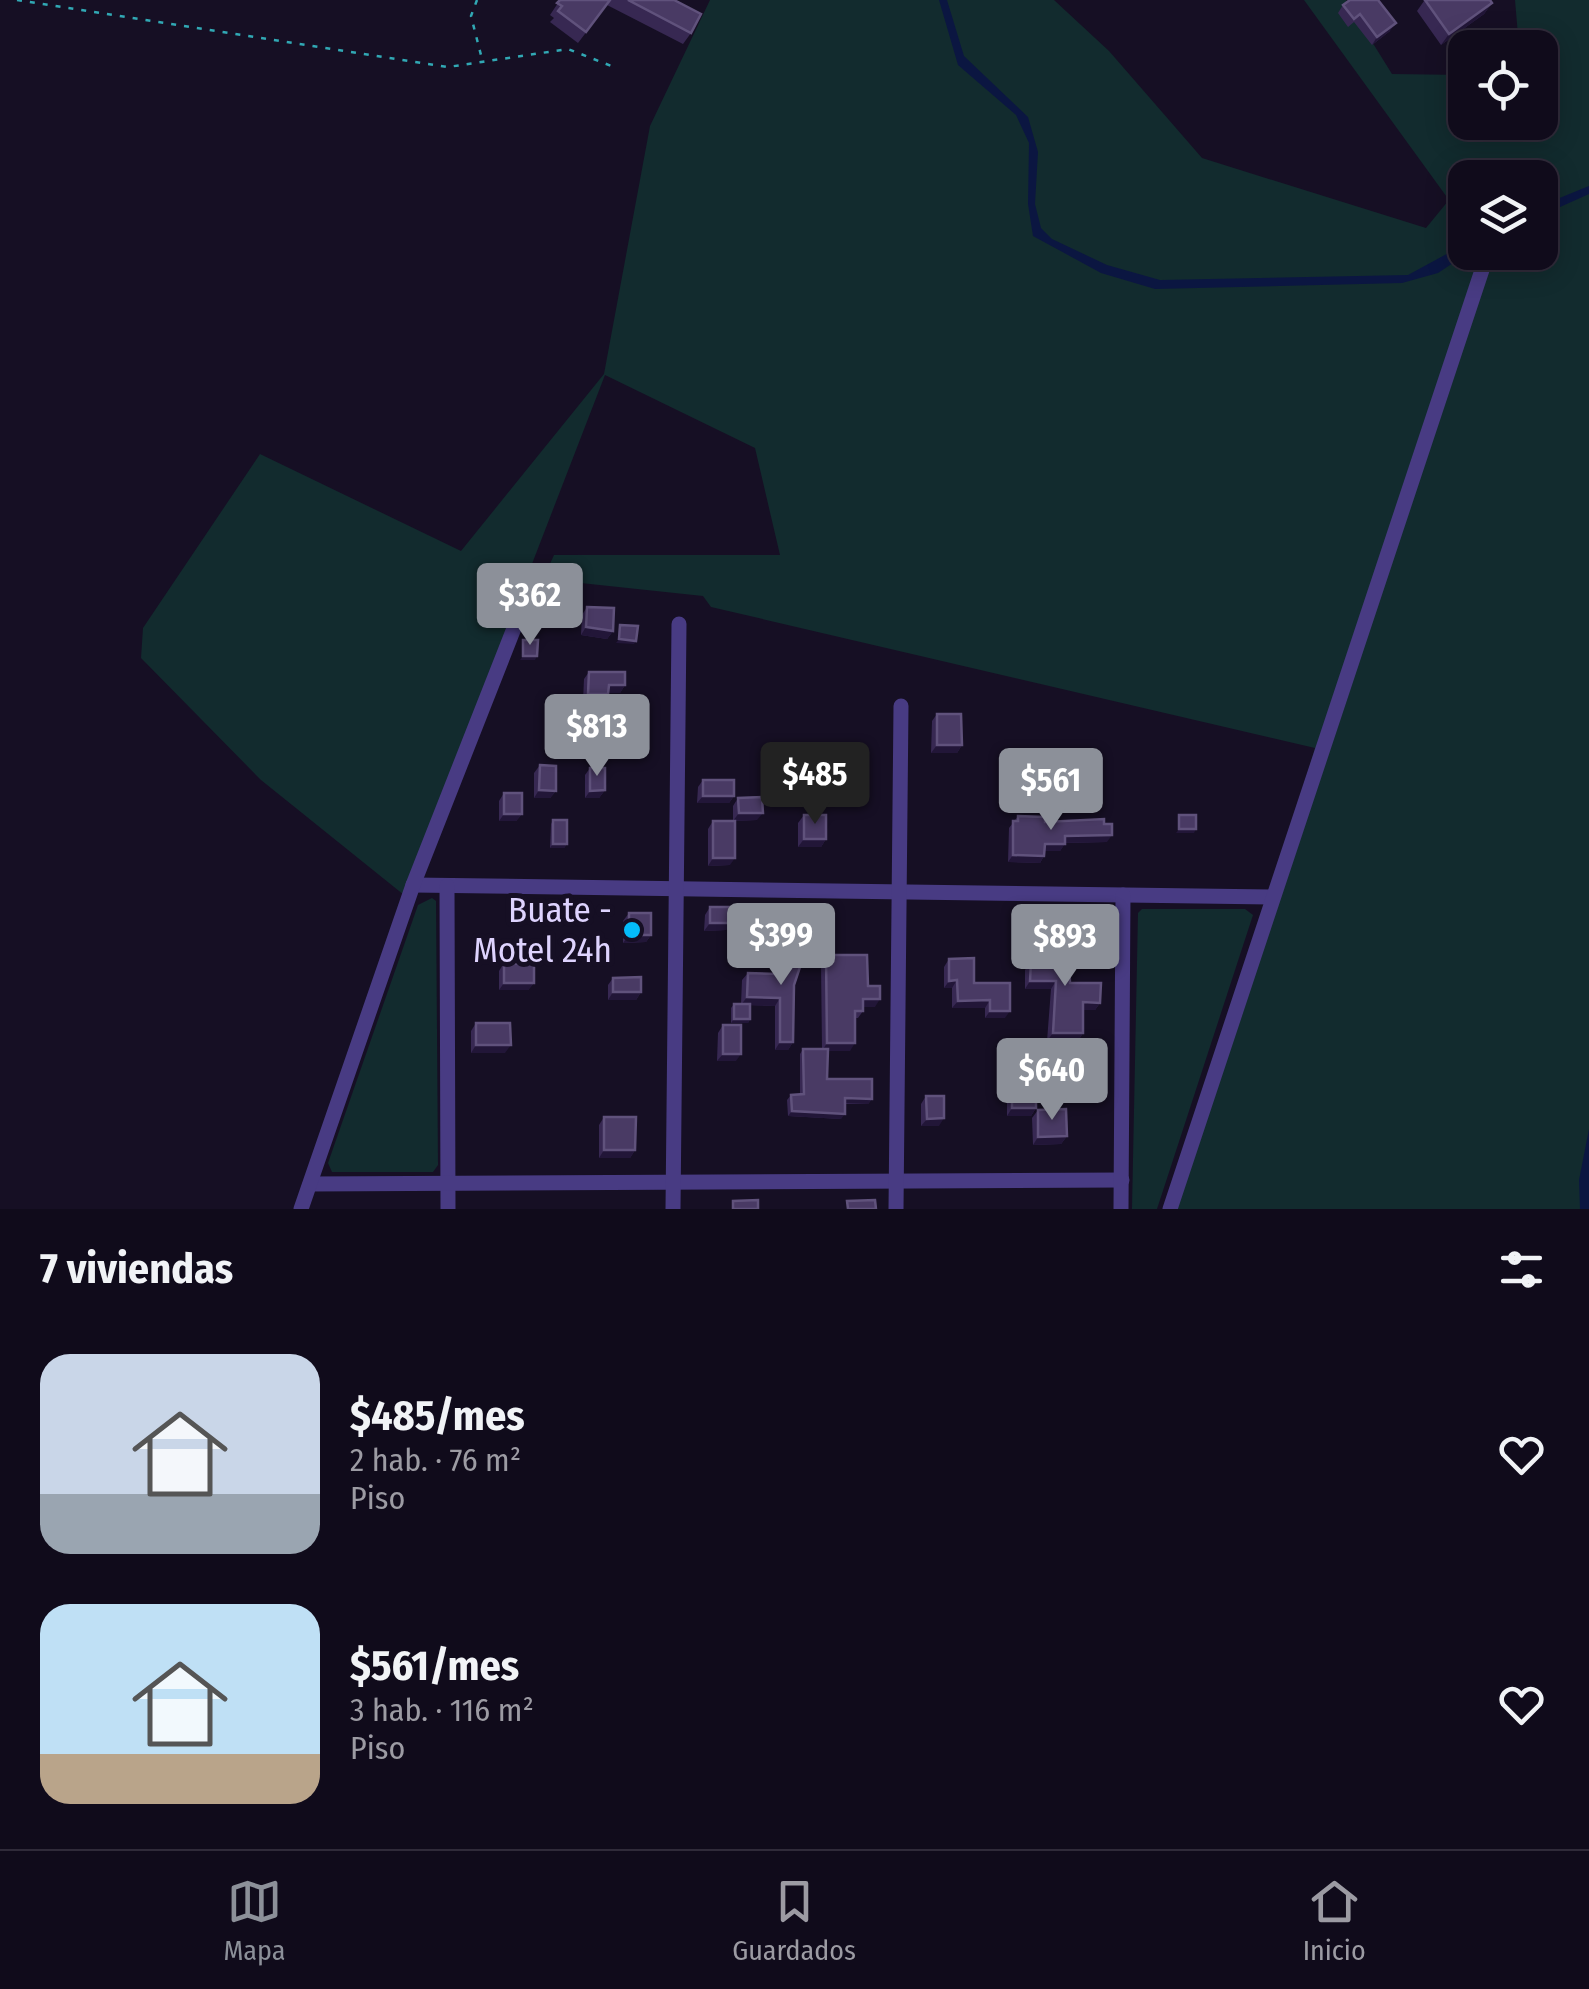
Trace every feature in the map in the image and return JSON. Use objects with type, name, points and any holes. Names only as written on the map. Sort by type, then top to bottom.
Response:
[{"type":"street","points":[[1170,1209],[1482,270]]},
{"type":"street","points":[[301,1209],[413,886],[520,614]]},
{"type":"street","points":[[673,1209],[678,624]]},
{"type":"street","points":[[896,1209],[900,706]]},
{"type":"street","points":[[413,886],[1271,898]]},
{"type":"street","points":[[447,886],[448,1209]]},
{"type":"street","points":[[1122,896],[1122,1209]]},
{"type":"street","points":[[310,1184],[1122,1180]]},
{"type":"path","points":[[17,0],[448,67],[568,50],[614,68]]},
{"type":"path","points":[[477,0],[471,16],[483,64]]},
{"type":"green space","points":[[710,0],[1054,0],[1109,51],[1202,158],[1426,228],[1448,201],[1448,270],[1558,270],[1558,160],[1448,160],[1448,199],[1304,0],[1346,0],[1392,74],[1448,75],[1448,140],[1558,140],[1558,30],[1518,30],[1515,0],[1589,0],[1589,1209],[1177,1209],[1315,748],[711,607],[703,596],[543,579],[554,555],[780,555],[755,448],[605,375],[404,895],[261,780],[141,658],[143,628],[260,454],[461,551],[604,374],[650,126]]},
{"type":"green space","points":[[432,898],[436,901],[438,1165],[433,1172],[332,1172],[328,1163],[418,905]]},
{"type":"green space","points":[[1142,909],[1245,909],[1253,915],[1157,1209],[1132,1209],[1138,913]]},
{"type":"water","points":[[939,0],[947,0],[964,56],[1028,117],[1038,152],[1035,204],[1041,228],[1052,239],[1107,265],[1160,280],[1408,275],[1448,253],[1448,266],[1402,283],[1155,289],[1101,273],[1033,236],[1028,204],[1029,143],[1016,115],[958,65]]},
{"type":"water","points":[[1589,186],[1589,194],[1558,208],[1558,199]]},
{"type":"water","points":[[1589,1129],[1589,1209],[1580,1209],[1579,1180]]},
{"type":"building","points":[[610,0],[586,32],[558,11],[562,6],[557,3]]},
{"type":"building","points":[[628,0],[674,0],[701,14],[691,33]]},
{"type":"building","points":[[1350,0],[1378,0],[1396,23],[1377,37],[1360,14],[1354,19],[1343,5]]},
{"type":"building","points":[[1425,0],[1490,0],[1492,3],[1448,33]]},
{"type":"building","points":[[587,607],[614,608],[613,631],[586,627]]},
{"type":"building","points":[[620,625],[638,626],[636,641],[619,639]]},
{"type":"building","points":[[523,640],[538,640],[537,656],[523,656]]},
{"type":"building","points":[[589,672],[625,672],[625,685],[609,685],[608,694],[588,694]]},
{"type":"building","points":[[937,714],[961,714],[962,745],[937,745]]},
{"type":"building","points":[[540,765],[556,766],[556,791],[539,790]]},
{"type":"building","points":[[590,768],[605,768],[605,790],[590,791]]},
{"type":"building","points":[[703,780],[734,780],[734,796],[703,796]]},
{"type":"building","points":[[504,793],[522,793],[522,814],[504,814]]},
{"type":"building","points":[[762,797],[763,813],[739,813],[738,798]]},
{"type":"building","points":[[804,815],[826,815],[826,839],[804,839]]},
{"type":"building","points":[[1179,815],[1196,815],[1196,829],[1179,829]]},
{"type":"building","points":[[1018,816],[1045,817],[1045,822],[1104,819],[1104,824],[1112,824],[1112,835],[1065,836],[1065,844],[1045,844],[1044,856],[1013,855],[1013,821],[1018,821]]},
{"type":"building","points":[[553,820],[567,820],[567,844],[553,844]]},
{"type":"building","points":[[713,821],[735,821],[735,858],[713,858]]},
{"type":"building","points":[[762,906],[779,906],[779,937],[763,937]]},
{"type":"building","points":[[710,907],[731,907],[731,923],[710,923]]},
{"type":"building","points":[[629,913],[651,913],[651,935],[629,935]]},
{"type":"building","points":[[1068,935],[1070,983],[1101,983],[1100,1003],[1083,1002],[1083,1033],[1053,1033],[1056,981],[1030,981],[1031,962],[1046,962],[1046,954],[1055,953],[1056,936]]},
{"type":"building","points":[[791,940],[807,946],[794,985],[793,1042],[780,1042],[780,998],[747,997],[748,973],[779,974]]},
{"type":"building","points":[[826,955],[867,955],[868,986],[880,986],[880,999],[863,999],[863,1011],[855,1011],[855,1043],[827,1043]]},
{"type":"building","points":[[974,958],[974,983],[1010,983],[1010,1011],[990,1011],[990,1000],[958,1001],[957,980],[949,981],[949,959]]},
{"type":"building","points":[[504,963],[534,964],[534,983],[504,983]]},
{"type":"building","points":[[641,977],[641,992],[613,992],[613,978]]},
{"type":"building","points":[[734,1004],[750,1004],[750,1019],[734,1019]]},
{"type":"building","points":[[476,1023],[510,1023],[511,1045],[476,1045]]},
{"type":"building","points":[[723,1025],[741,1025],[741,1054],[723,1054]]},
{"type":"building","points":[[803,1049],[828,1049],[827,1079],[872,1079],[872,1099],[845,1098],[845,1114],[792,1111],[791,1095],[804,1094]]},
{"type":"building","points":[[1012,1086],[1036,1086],[1036,1108],[1012,1108]]},
{"type":"building","points":[[926,1096],[944,1096],[944,1118],[927,1119]]},
{"type":"building","points":[[1066,1109],[1067,1136],[1038,1137],[1038,1110]]},
{"type":"building","points":[[604,1117],[636,1117],[635,1150],[604,1150]]},
{"type":"building","points":[[758,1200],[758,1209],[733,1209],[733,1201]]},
{"type":"building","points":[[875,1200],[876,1209],[848,1209],[847,1201]]},
{"type":"place","name":"Buate - Motel 24h","points":[[632,930]]}]
